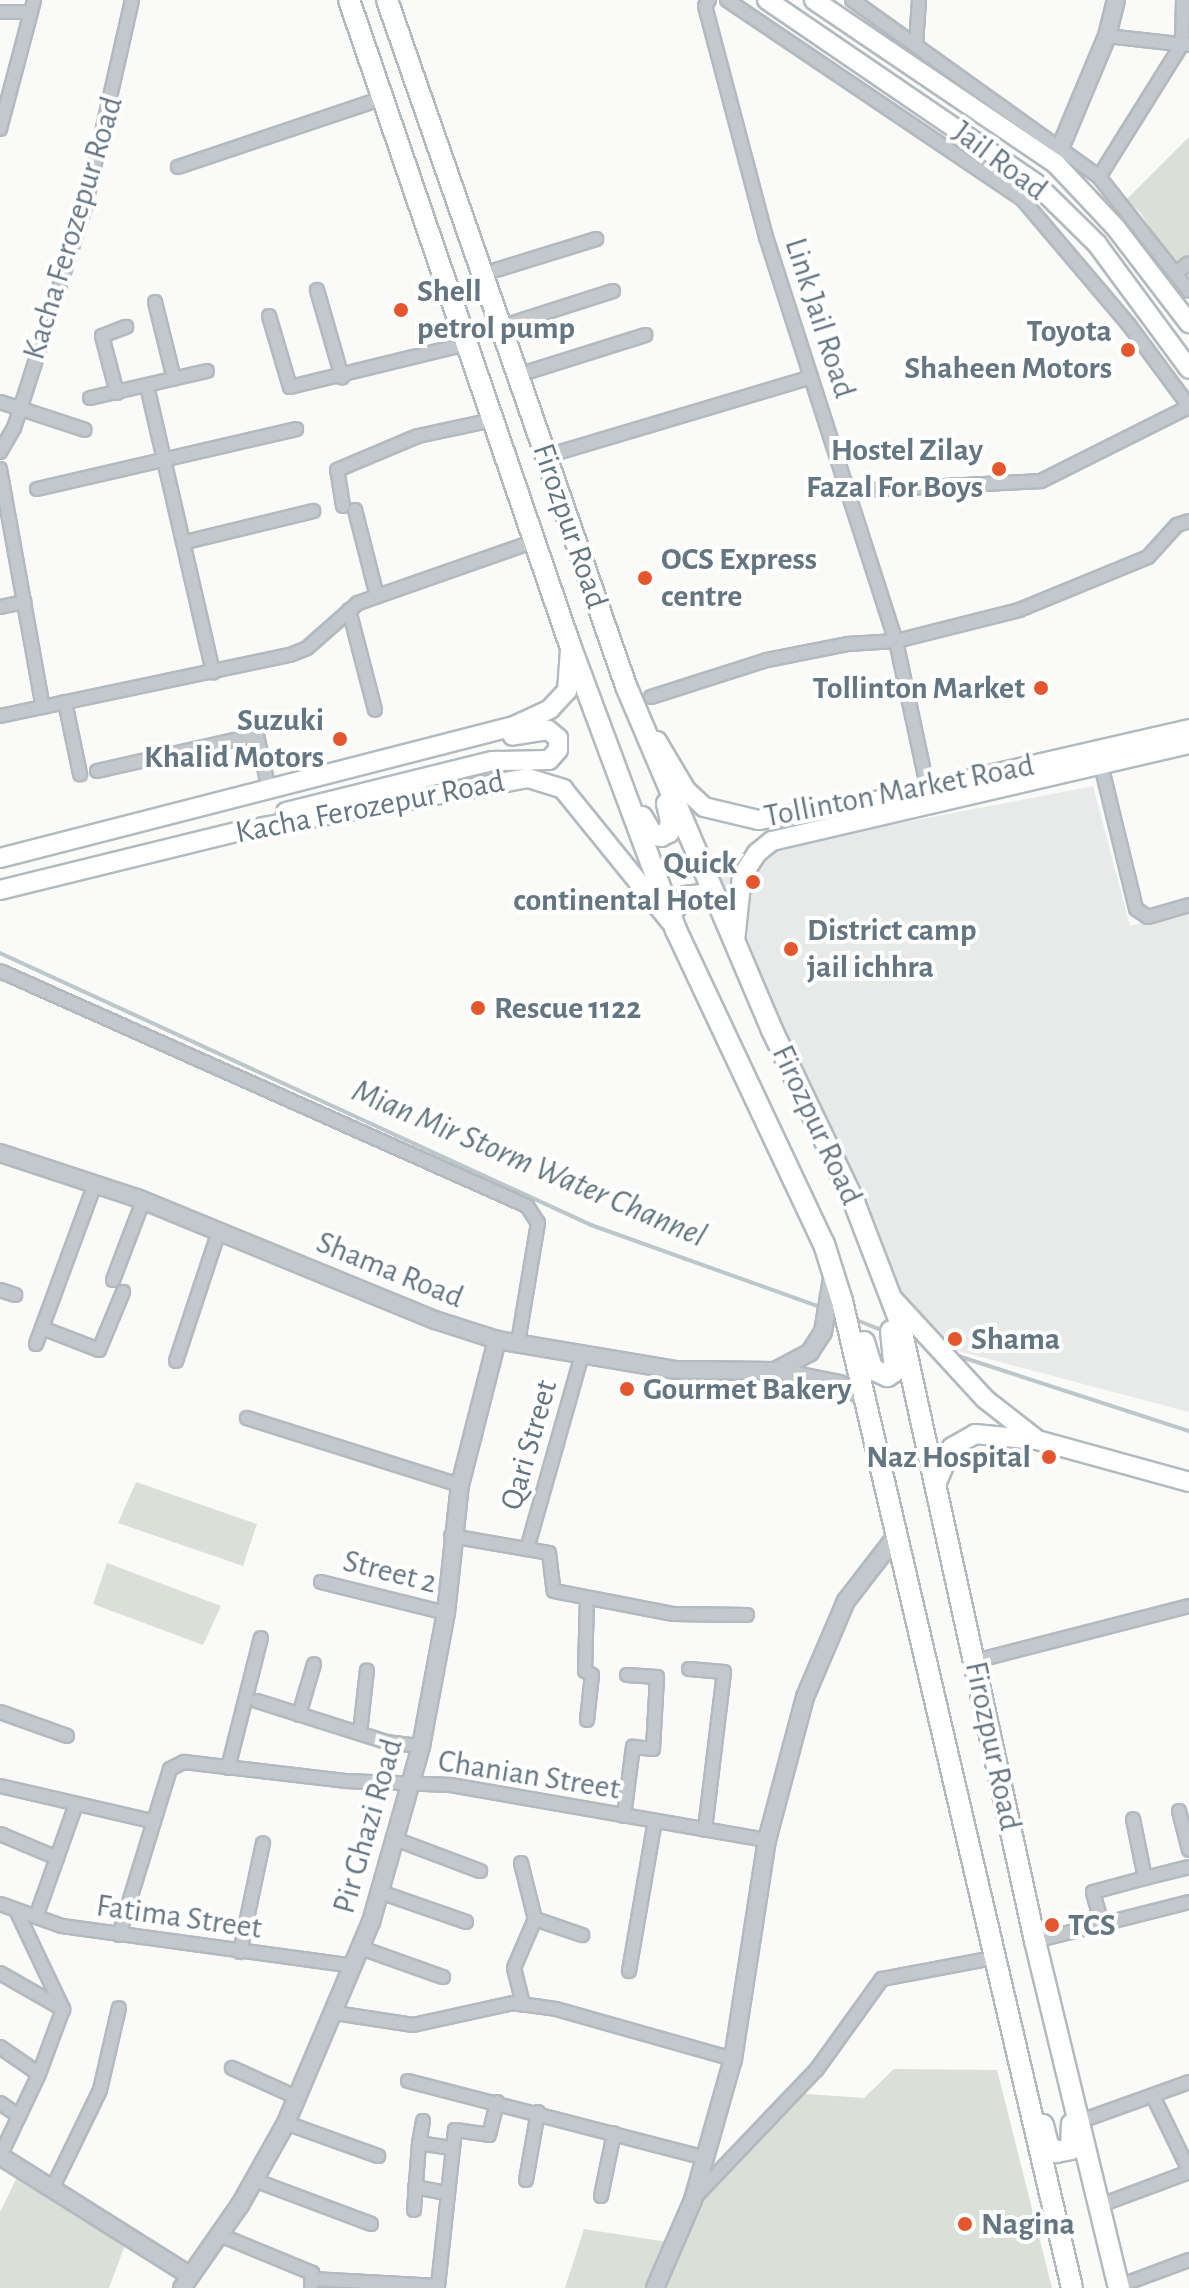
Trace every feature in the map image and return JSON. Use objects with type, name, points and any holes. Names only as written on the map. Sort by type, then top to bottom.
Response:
[{"type":"main road","name":"Firozpur Road","points":[[349,0],[570,645],[673,921],[824,1244],[832,1273],[838,1324],[864,1396],[894,1539],[1072,2288]]},
{"type":"main road","name":"Firozpur Road","points":[[387,0],[626,686],[735,943],[901,1313],[935,1487],[1035,1941],[1117,2287]]},
{"type":"main road","name":"Jail Road","points":[[767,0],[1035,183],[1097,244],[1189,369]]},
{"type":"main road","name":"Jail Road","points":[[814,0],[1055,163],[1116,228],[1189,323]]},
{"type":"main road","points":[[0,858],[415,754],[514,726],[550,709],[567,691],[570,645]]},
{"type":"main road","name":"Tollinton Market Road","points":[[626,686],[686,790],[721,815],[758,820],[869,811],[1101,765],[1189,744]]},
{"type":"main road","points":[[236,832],[295,809],[492,761],[549,760],[560,744],[554,732],[542,729],[466,749],[415,754]]},
{"type":"main road","name":"Tollinton Market Road","points":[[735,943],[738,888],[763,846],[928,790],[1189,729]]},
{"type":"main road","points":[[613,761],[646,825],[661,836],[669,832],[671,821],[662,776]]},
{"type":"main road","name":"Kacha Ferozepur Road","points":[[0,890],[236,832],[512,780],[546,780],[575,802],[673,921]]},
{"type":"main road","points":[[673,921],[686,897],[714,893]]},
{"type":"main road","points":[[824,1244],[851,1295],[872,1369],[887,1376],[895,1364],[882,1271]]},
{"type":"main road","points":[[901,1313],[954,1366],[1037,1440]]},
{"type":"main road","points":[[935,1487],[952,1447],[967,1435],[1037,1440],[1189,1482]]},
{"type":"main road","points":[[993,1958],[1010,1987],[1048,2145],[1056,2152],[1071,2149],[1073,2129],[1038,1980],[1035,1941]]},
{"type":"main road","points":[[1083,2288],[1055,2181],[1059,2165],[1074,2162],[1083,2176],[1117,2287]]},
{"type":"street","name":"Kacha Ferozepur Road","points":[[0,452],[19,408],[85,207],[132,0]]},
{"type":"street","name":"Link Jail Road","points":[[709,0],[705,6],[766,237],[896,641],[928,790]]},
{"type":"street","points":[[727,0],[1023,200],[1129,325],[1189,407],[1041,481],[849,491]]},
{"type":"street","points":[[852,0],[1061,146],[1099,177],[1189,291]]},
{"type":"street","points":[[916,44],[919,0]]},
{"type":"street","points":[[1061,146],[1107,36],[1116,0]]},
{"type":"street","points":[[1099,177],[1186,45],[1183,0]]},
{"type":"street","points":[[0,12],[33,6],[0,129]]},
{"type":"street","points":[[1107,36],[1186,45]]},
{"type":"street","points":[[178,167],[383,98]]},
{"type":"street","points":[[496,270],[596,239]]},
{"type":"street","points":[[1176,273],[1189,263]]},
{"type":"street","points":[[317,290],[342,377]]},
{"type":"street","points":[[513,323],[613,291]]},
{"type":"street","points":[[155,302],[174,379]]},
{"type":"street","points":[[269,316],[290,387],[342,377],[467,344]]},
{"type":"street","points":[[117,393],[102,336],[126,327]]},
{"type":"street","points":[[531,371],[645,335]]},
{"type":"street","points":[[90,398],[207,371]]},
{"type":"street","points":[[560,452],[811,377]]},
{"type":"street","points":[[147,386],[163,461],[186,542],[213,673]]},
{"type":"street","points":[[0,402],[85,430]]},
{"type":"street","points":[[377,596],[337,470],[418,436],[493,420]]},
{"type":"street","points":[[37,489],[296,429]]},
{"type":"street","points":[[0,469],[43,707]]},
{"type":"street","points":[[186,542],[313,511]]},
{"type":"street","points":[[651,697],[767,660],[848,644],[896,641],[1059,596],[1148,557],[1177,525],[1189,521]]},
{"type":"street","points":[[0,716],[213,673],[307,648],[349,610],[377,596],[535,541]]},
{"type":"street","points":[[0,607],[24,602]]},
{"type":"street","points":[[349,610],[375,710]]},
{"type":"street","points":[[65,702],[80,774]]},
{"type":"street","points":[[97,771],[257,735],[269,790]]},
{"type":"street","points":[[1101,765],[1136,909],[1148,917],[1189,905]]},
{"type":"street","points":[[0,971],[527,1206],[538,1223],[518,1342]]},
{"type":"street","name":"Shama Road","points":[[0,1153],[143,1201],[497,1340],[677,1370],[775,1371],[839,1384],[864,1396]]},
{"type":"street","points":[[36,1344],[95,1184]]},
{"type":"street","points":[[113,1280],[143,1201]]},
{"type":"street","points":[[176,1361],[219,1231]]},
{"type":"street","points":[[0,1290],[15,1295]]},
{"type":"street","points":[[42,1328],[99,1350],[123,1292]]},
{"type":"street","name":"Shama Road","points":[[775,1371],[810,1352],[838,1324]]},
{"type":"street","name":"Pir Ghazi Road","points":[[186,2282],[220,2235],[286,2123],[335,2013],[380,1892],[421,1746],[446,1613],[451,1536],[460,1485],[497,1340]]},
{"type":"street","name":"Qari Street","points":[[527,1549],[582,1355]]},
{"type":"street","points":[[247,1418],[460,1485]]},
{"type":"street","points":[[451,1536],[551,1555],[552,1590],[674,1614],[747,1615]]},
{"type":"street","points":[[655,2288],[693,2200],[733,2059],[767,1840],[820,1660],[846,1601],[894,1539]]},
{"type":"street","name":"Street 2","points":[[321,1582],[446,1613]]},
{"type":"street","points":[[587,1598],[585,1671],[592,1675],[587,1720]]},
{"type":"street","points":[[975,1661],[1189,1606]]},
{"type":"street","points":[[228,1768],[261,1638]]},
{"type":"street","points":[[299,1715],[314,1664]]},
{"type":"street","points":[[689,1669],[724,1672],[705,1830]]},
{"type":"street","points":[[360,1733],[367,1670]]},
{"type":"street","points":[[624,1816],[633,1747],[653,1749],[657,1677],[627,1675]]},
{"type":"street","points":[[257,1701],[360,1733],[421,1746]]},
{"type":"street","points":[[0,1712],[67,1736]]},
{"type":"street","name":"Chanian Street","points":[[119,1935],[170,1769],[184,1762],[345,1781],[412,1783],[767,1840]]},
{"type":"street","points":[[0,1786],[152,1821]]},
{"type":"street","points":[[36,1917],[76,1804]]},
{"type":"street","points":[[1179,1811],[1189,1850]]},
{"type":"street","points":[[1133,1819],[1145,1878]]},
{"type":"street","points":[[629,1971],[655,1821]]},
{"type":"street","points":[[0,1834],[57,1858]]},
{"type":"street","points":[[395,1839],[480,1871]]},
{"type":"street","points":[[240,1952],[263,1843]]},
{"type":"street","points":[[521,1863],[535,1919],[514,1968],[523,2005]]},
{"type":"street","points":[[1102,1924],[1093,1892],[1189,1867]]},
{"type":"street","points":[[380,1892],[466,1922]]},
{"type":"street","points":[[1035,1941],[1189,1902]]},
{"type":"street","name":"Fatima Street","points":[[0,1904],[36,1917],[119,1935],[354,1966]]},
{"type":"street","points":[[16,1910],[63,2009],[39,2074],[0,2156],[186,2282]]},
{"type":"street","points":[[535,1919],[582,1935]]},
{"type":"street","points":[[361,1948],[443,1977]]},
{"type":"street","points":[[693,2200],[817,2069],[882,1979],[993,1958]]},
{"type":"street","points":[[0,1973],[63,2009]]},
{"type":"street","points":[[335,2013],[413,2025],[523,2005],[733,2059]]},
{"type":"street","points":[[52,2189],[100,2090],[119,2008]]},
{"type":"street","points":[[0,2047],[39,2074]]},
{"type":"street","points":[[232,2068],[296,2097]]},
{"type":"street","points":[[408,2081],[538,2112],[706,2158]]},
{"type":"street","points":[[1078,2122],[1189,2082]]},
{"type":"street","points":[[1098,2206],[1189,2171],[1153,2096]]},
{"type":"street","points":[[220,2235],[312,2273],[312,2284],[438,2286],[445,2193],[456,2129],[489,2135],[497,2102]]},
{"type":"street","points":[[0,2103],[19,2116]]},
{"type":"street","points":[[526,2180],[538,2112]]},
{"type":"street","points":[[414,2210],[423,2121]]},
{"type":"street","points":[[286,2123],[378,2156]]},
{"type":"street","points":[[601,2196],[614,2133]]},
{"type":"street","points":[[419,2143],[451,2148]]},
{"type":"street","points":[[254,2180],[371,2224]]},
{"type":"street","points":[[415,2187],[445,2193]]},
{"type":"street","points":[[1117,2287],[1189,2260]]},
{"type":"shaded area","points":[[1189,137],[1189,260],[1177,270],[1140,212],[1126,200]]},
{"type":"shaded area","points":[[1093,786],[1130,926],[1189,910],[1189,1412],[890,1333],[880,1285],[768,1043],[695,863]]},
{"type":"shaded area","points":[[136,1482],[257,1524],[243,1566],[118,1523]]},
{"type":"shaded area","points":[[107,1563],[221,1606],[203,1645],[93,1604]]},
{"type":"shaded area","points":[[894,2069],[997,2070],[1052,2288],[565,2288],[584,2229],[674,2243],[693,2200],[793,2093],[864,2098]]},
{"type":"shaded area","points":[[21,2169],[128,2237],[109,2288],[0,2288],[0,2212]]},
{"type":"waterway","name":"Mian Mir Storm Water Channel","points":[[0,953],[591,1225],[823,1308]]},
{"type":"waterway","name":"Mian Mir Storm Water Channel","points":[[854,1319],[886,1332]]},
{"type":"waterway","name":"Mian Mir Storm Water Channel","points":[[955,1355],[1189,1431]]},
{"type":"place","name":"Shell petrol pump","points":[[401,310]]},
{"type":"place","name":"Toyota Shaheen Motors","points":[[1128,350]]},
{"type":"place","name":"Hostel Zilay Fazal For Boys","points":[[999,469]]},
{"type":"place","name":"OCS Express centre","points":[[645,578]]},
{"type":"place","name":"Tollinton Market","points":[[1041,688]]},
{"type":"place","name":"Suzuki Khalid Motors","points":[[340,739]]},
{"type":"place","name":"Quick continental Hotel","points":[[753,882]]},
{"type":"place","name":"District camp jail ichhra","points":[[791,949]]},
{"type":"place","name":"Rescue 1122","points":[[478,1008]]},
{"type":"place","name":"Shama","points":[[955,1339]]},
{"type":"place","name":"Gourmet Bakery","points":[[627,1389]]},
{"type":"place","name":"Naz Hospital","points":[[1049,1457]]},
{"type":"place","name":"TCS","points":[[1052,1925]]},
{"type":"place","name":"Nagina","points":[[965,2224]]}]
